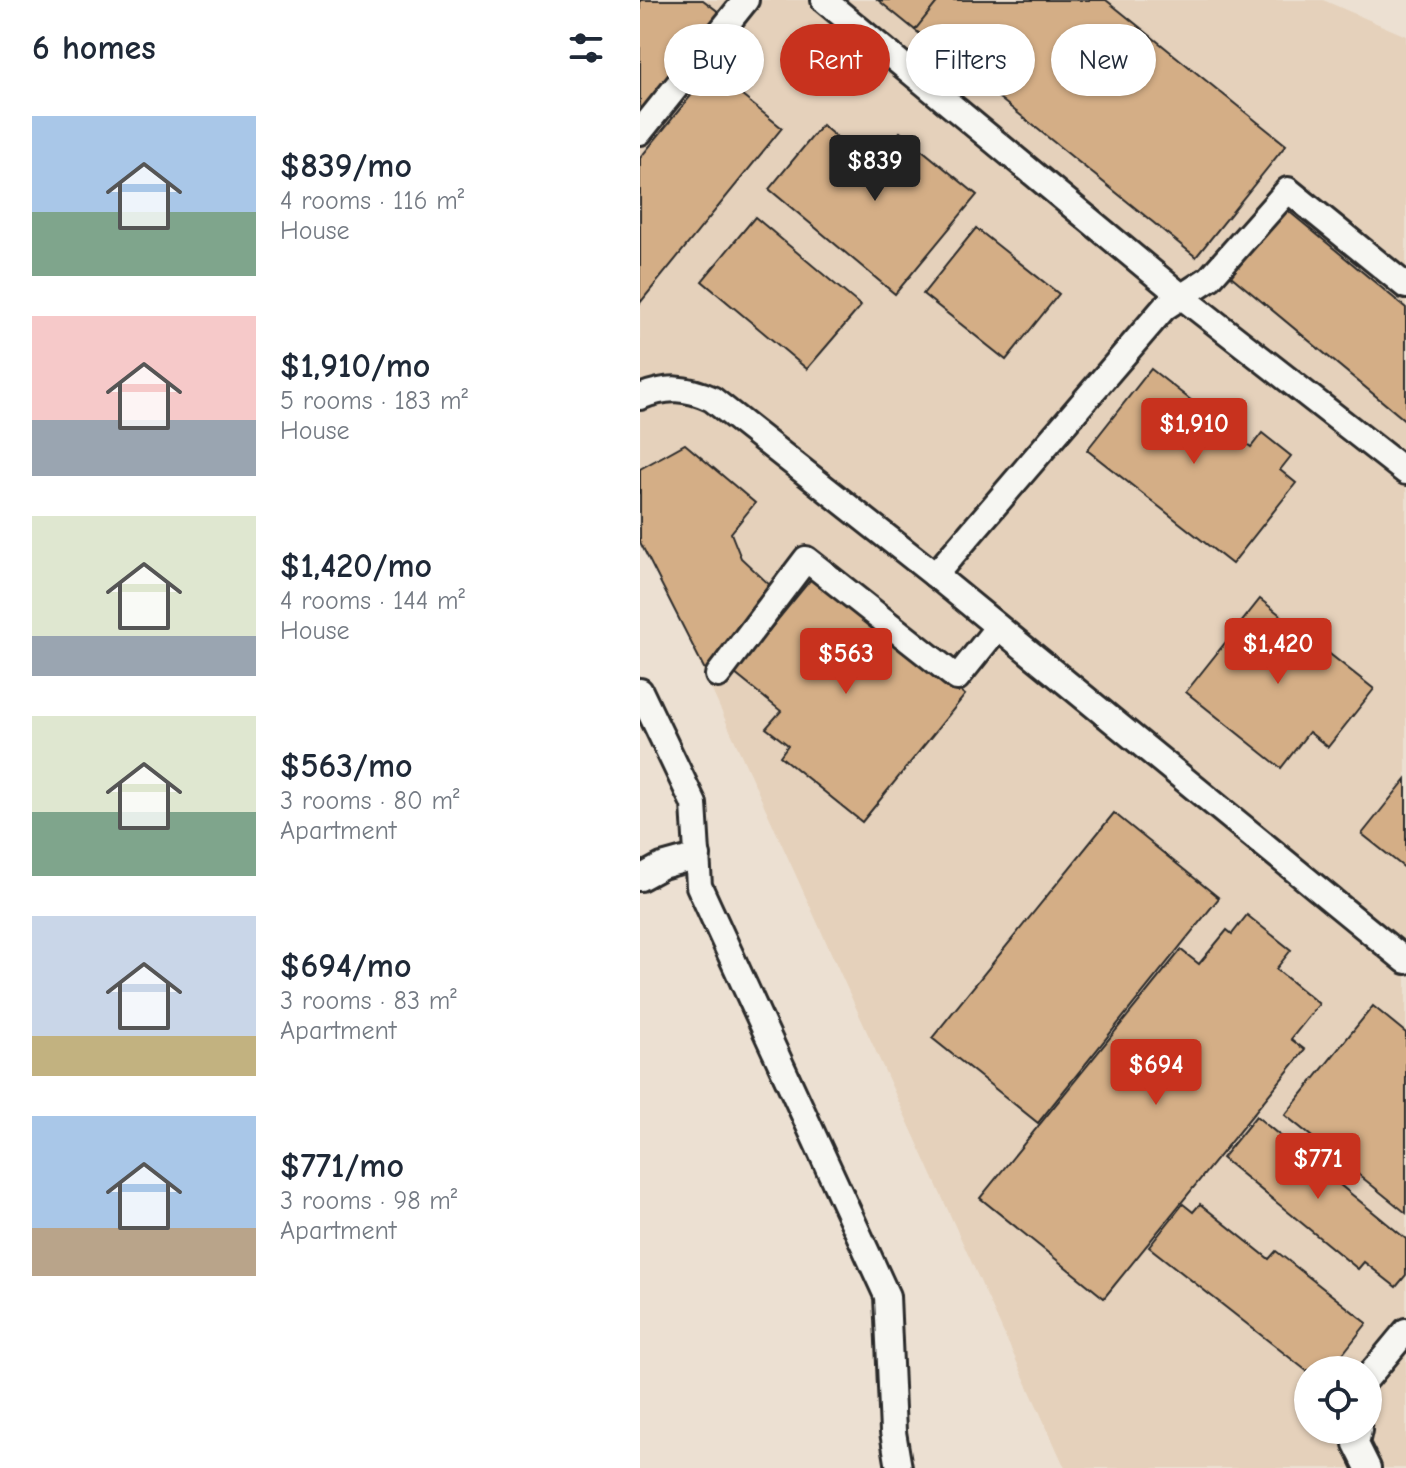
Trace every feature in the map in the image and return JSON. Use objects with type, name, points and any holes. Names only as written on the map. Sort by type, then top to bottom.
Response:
[{"type":"lane","points":[[640,132],[746,0]]},
{"type":"lane","points":[[824,0],[1181,296],[1406,472]]},
{"type":"lane","points":[[935,575],[1164,308],[1210,278],[1288,190],[1406,286]]},
{"type":"lane","points":[[640,397],[663,388],[691,389],[712,399],[935,575],[1406,961]]},
{"type":"lane","points":[[718,675],[806,559],[957,678],[997,628]]},
{"type":"lane","points":[[640,691],[694,804],[699,886],[887,1296],[893,1432],[899,1468]]},
{"type":"lane","points":[[640,878],[662,866],[698,856]]},
{"type":"lane","points":[[1382,1360],[1406,1331]]},
{"type":"lane","points":[[1356,1444],[1368,1468]]},
{"type":"shaded area","points":[[640,0],[1323,0],[1406,36],[1406,1468],[1065,1468],[640,532]]},
{"type":"building","points":[[640,0],[703,0],[724,16],[717,24],[664,24],[664,90],[640,119]]},
{"type":"building","points":[[878,0],[939,0],[920,24],[908,24]]},
{"type":"building","points":[[939,0],[1106,0],[1136,24],[1051,24],[1051,96],[1156,96],[1156,40],[1286,145],[1196,257],[997,96],[1035,96],[1035,24],[920,24]]},
{"type":"building","points":[[691,96],[742,96],[782,128],[640,303],[640,158]]},
{"type":"building","points":[[822,125],[872,167],[900,132],[977,195],[895,294],[769,189]]},
{"type":"building","points":[[1286,209],[1406,308],[1406,421],[1231,276]]},
{"type":"building","points":[[755,217],[861,306],[807,369],[702,281]]},
{"type":"building","points":[[976,228],[1059,294],[1006,360],[923,294]]},
{"type":"building","points":[[1151,369],[1251,447],[1262,433],[1291,456],[1280,470],[1296,483],[1232,564],[1087,450]]},
{"type":"building","points":[[685,444],[755,503],[731,533],[741,558],[773,588],[706,672],[640,542],[640,469]]},
{"type":"building","points":[[816,573],[965,695],[862,822],[780,756],[788,745],[766,728],[781,711],[734,673]]},
{"type":"building","points":[[1260,599],[1374,689],[1328,747],[1309,732],[1281,768],[1186,692]]},
{"type":"building","points":[[1406,779],[1406,869],[1362,834]]},
{"type":"building","points":[[1114,813],[1219,898],[1038,1123],[932,1038]]},
{"type":"building","points":[[1247,915],[1291,950],[1276,969],[1319,1004],[1291,1039],[1305,1050],[1104,1298],[980,1198],[1181,950],[1199,964],[1227,930],[1232,934]]},
{"type":"building","points":[[1373,1006],[1406,1033],[1406,1213],[1285,1115]]},
{"type":"building","points":[[1256,1116],[1406,1239],[1406,1275],[1396,1287],[1364,1262],[1358,1269],[1222,1158]]},
{"type":"building","points":[[1183,1204],[1193,1212],[1200,1204],[1269,1259],[1276,1251],[1367,1323],[1341,1356],[1294,1356],[1294,1361],[1149,1247]]}]
